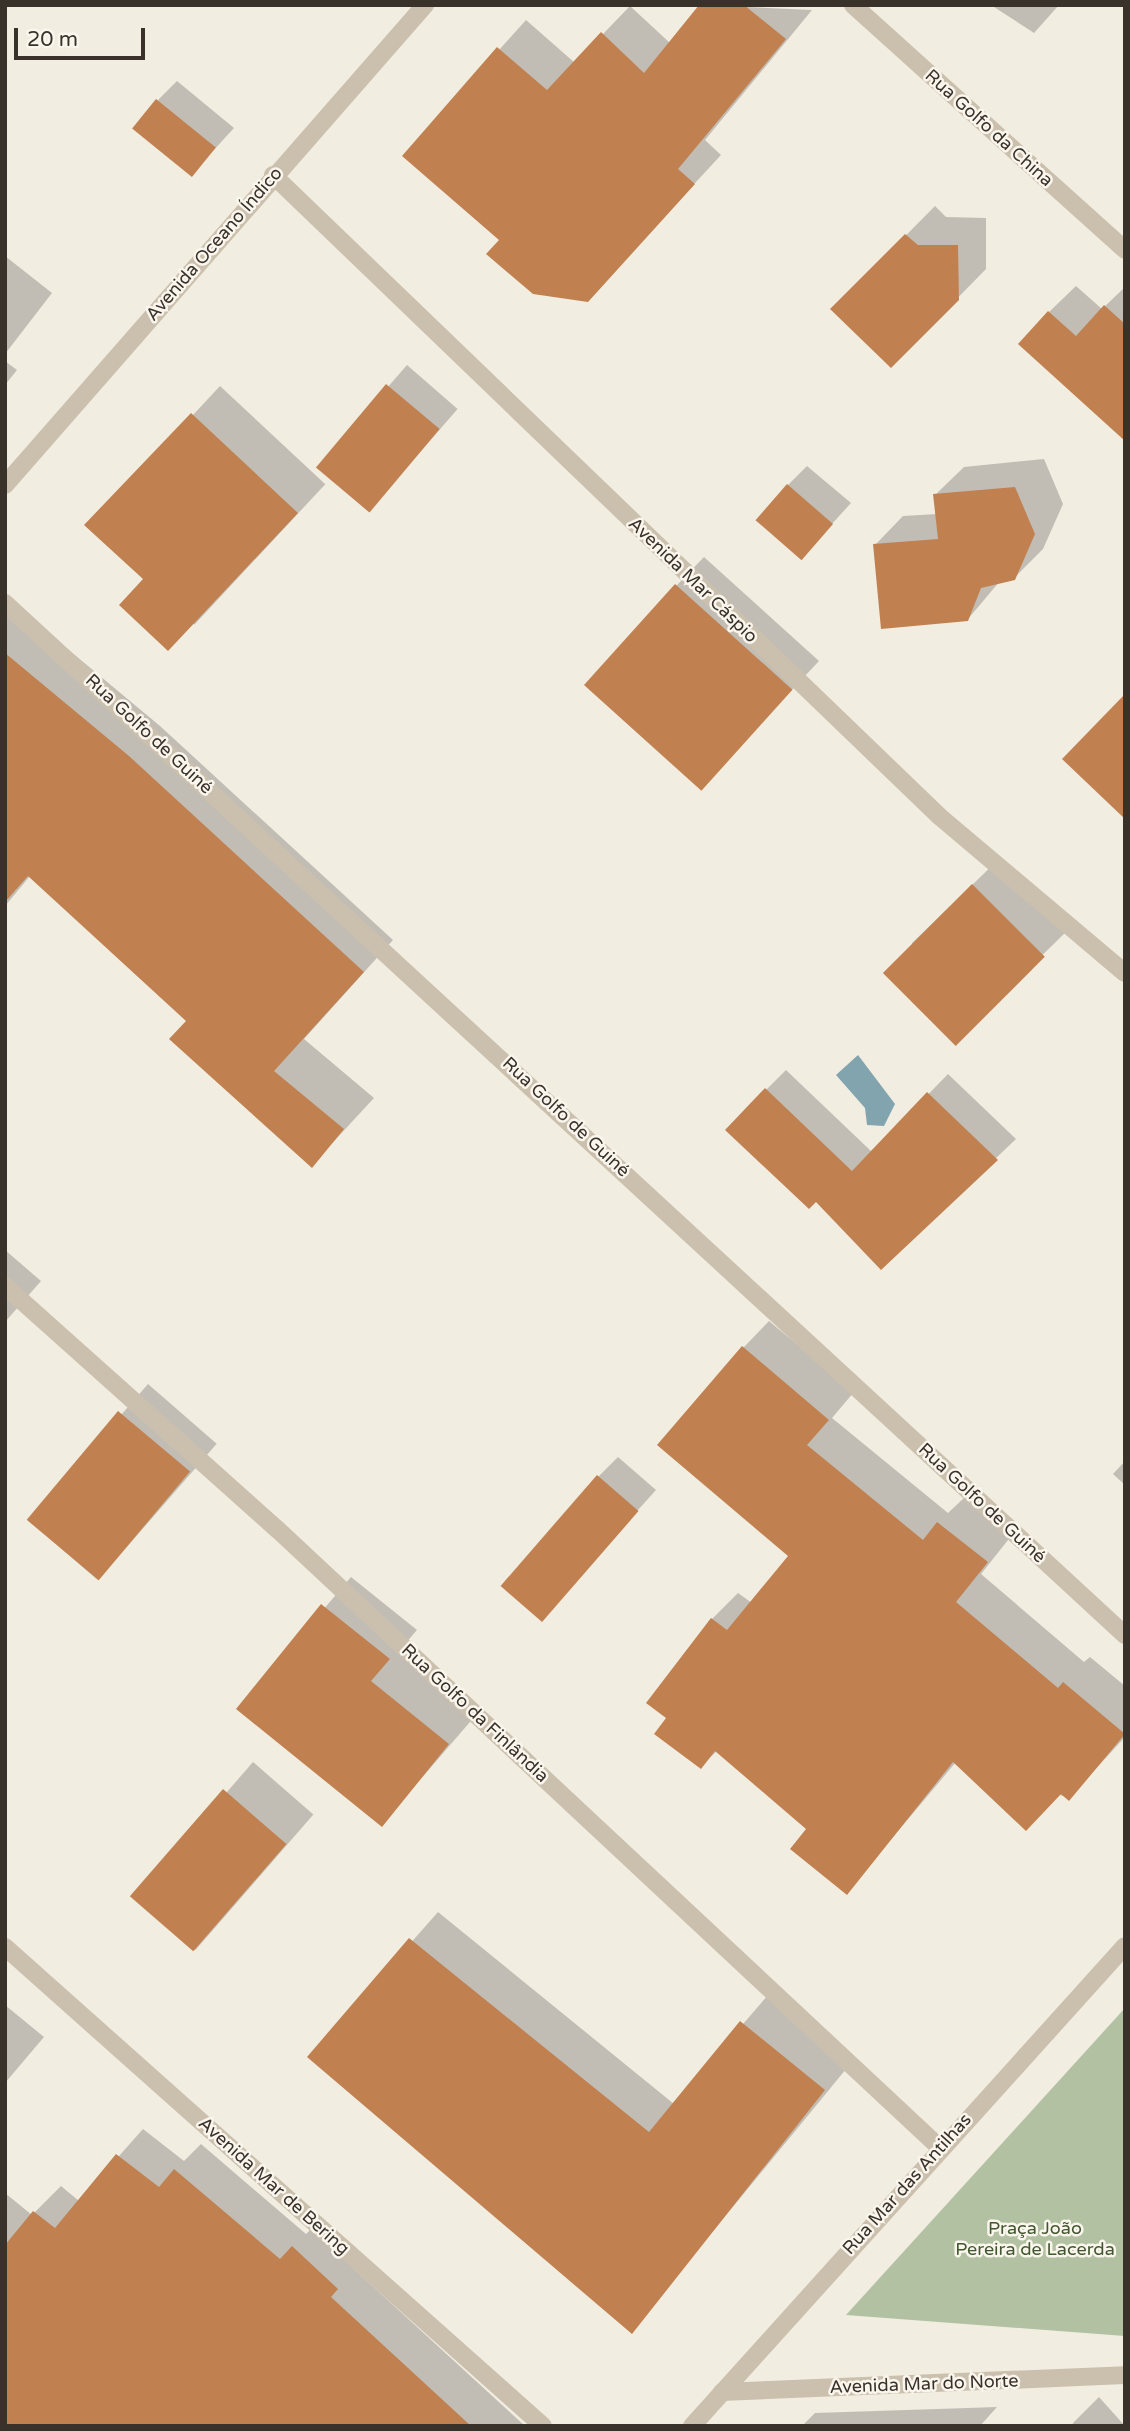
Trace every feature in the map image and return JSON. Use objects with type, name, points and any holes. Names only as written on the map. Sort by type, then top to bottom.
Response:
[{"type":"street","name":"Avenida Oceano Índico","points":[[5,485],[273,175],[425,5]]},
{"type":"street","name":"Rua Golfo da China","points":[[853,5],[1125,250]]},
{"type":"street","name":"Avenida Mar Cáspio","points":[[273,175],[939,816],[1125,973]]},
{"type":"street","name":"Rua Golfo de Guiné","points":[[5,603],[1125,1635]]},
{"type":"street","name":"Rua Golfo da Finlândia","points":[[5,1286],[277,1529],[939,2147]]},
{"type":"street","name":"Rua Mar das Antilhas","points":[[692,2426],[939,2147],[1125,1946]]},
{"type":"street","name":"Avenida Mar de Bering","points":[[5,1947],[543,2426]]},
{"type":"street","name":"Avenida Mar do Norte","points":[[722,2392],[1125,2375]]},
{"type":"green space","name":"Praça João Pereira de Lacerda","points":[[1125,2008],[1125,2336],[846,2315]]},
{"type":"water","points":[[858,1055],[895,1104],[884,1126],[867,1125],[865,1108],[836,1075]]},
{"type":"building","points":[[699,5],[744,5],[786,39],[678,169],[695,184],[588,302],[533,294],[486,254],[499,240],[402,156],[497,47],[547,90],[601,32],[644,73]]},
{"type":"building","points":[[156,99],[216,147],[192,177],[132,129]]},
{"type":"building","points":[[905,234],[918,245],[958,245],[959,300],[891,368],[830,309]]},
{"type":"building","points":[[1104,305],[1125,324],[1125,441],[1018,344],[1048,311],[1076,336]]},
{"type":"building","points":[[386,384],[440,429],[370,512],[316,467]]},
{"type":"building","points":[[191,413],[298,513],[168,651],[119,605],[143,579],[84,525]]},
{"type":"building","points":[[787,484],[833,524],[802,560],[756,520]]},
{"type":"building","points":[[1015,487],[1035,534],[1015,580],[981,588],[968,621],[881,629],[873,544],[938,539],[933,494]]},
{"type":"building","points":[[675,584],[792,690],[701,791],[584,685]]},
{"type":"building","points":[[5,653],[129,756],[364,972],[274,1071],[344,1129],[312,1168],[169,1039],[186,1021],[28,876],[5,902]]},
{"type":"building","points":[[1125,694],[1125,819],[1062,759]]},
{"type":"building","points":[[972,884],[1045,957],[956,1046],[883,973]]},
{"type":"building","points":[[765,1088],[852,1171],[927,1092],[998,1160],[881,1270],[816,1202],[809,1209],[725,1130]]},
{"type":"building","points":[[742,1346],[829,1420],[807,1445],[923,1540],[937,1522],[988,1562],[956,1602],[1058,1688],[1063,1682],[1125,1734],[1069,1801],[1061,1794],[1026,1831],[953,1762],[847,1895],[790,1849],[806,1829],[715,1751],[701,1769],[654,1734],[666,1718],[646,1703],[711,1618],[727,1630],[788,1556],[657,1445]]},
{"type":"building","points":[[118,1411],[190,1471],[99,1580],[27,1520]]},
{"type":"building","points":[[597,1475],[639,1511],[542,1622],[501,1586]]},
{"type":"building","points":[[321,1604],[390,1659],[371,1681],[449,1744],[382,1827],[236,1709]]},
{"type":"building","points":[[223,1789],[286,1844],[193,1951],[130,1896]]},
{"type":"building","points":[[409,1938],[649,2132],[740,2021],[825,2090],[632,2334],[307,2057]]},
{"type":"building","points":[[116,2154],[159,2187],[174,2169],[280,2259],[292,2246],[338,2289],[331,2297],[471,2426],[5,2426],[5,2245],[33,2211],[55,2228]]}]
